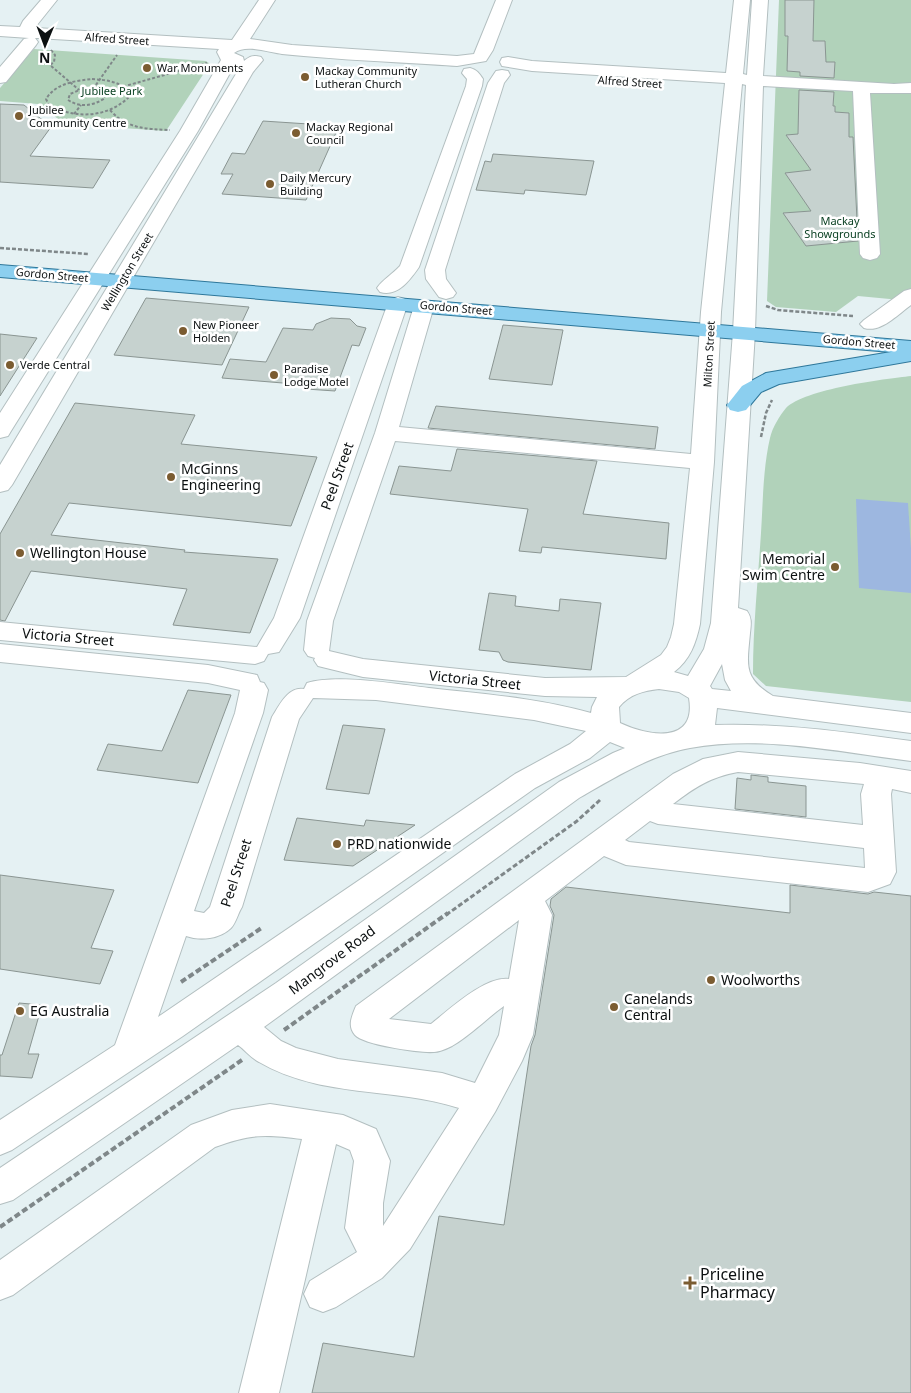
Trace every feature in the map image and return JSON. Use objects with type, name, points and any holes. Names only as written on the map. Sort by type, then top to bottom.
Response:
[{"type":"main road","name":"Gordon Street","points":[[0,257],[97,266],[126,274],[392,296],[446,293],[744,324],[911,347]]},
{"type":"main road","name":"Gordon Street","points":[[0,271],[97,266]]},
{"type":"main road","name":"Gordon Street","points":[[126,274],[351,285],[424,306],[711,321]]},
{"type":"main road","points":[[351,285],[362,292],[403,296],[424,306]]},
{"type":"main road","name":"Gordon Street","points":[[744,324],[875,321],[911,328]]},
{"type":"main road","points":[[738,405],[748,390],[759,383],[774,378],[911,356]]},
{"type":"street","points":[[0,30],[13,21],[31,0]]},
{"type":"street","points":[[0,78],[32,38],[28,30],[29,24],[49,0]]},
{"type":"street","name":"Wellington Street","points":[[0,431],[97,266],[189,131],[228,53],[244,36],[267,0]]},
{"type":"street","points":[[392,296],[398,280],[409,267],[474,86],[473,65],[485,50],[504,0]]},
{"type":"street","name":"Milton Street","points":[[630,686],[674,659],[683,644],[688,614],[702,462],[711,321],[742,0]]},
{"type":"street","points":[[678,740],[700,725],[704,708],[699,693],[720,642],[724,623],[744,324],[760,0]]},
{"type":"street","name":"Alfred Street","points":[[0,30],[32,38]]},
{"type":"street","name":"Wellington Street","points":[[0,484],[247,68],[260,53],[270,30]]},
{"type":"street","name":"Alfred Street","points":[[0,40],[32,38],[228,53],[239,61],[260,53]]},
{"type":"street","points":[[260,53],[473,65]]},
{"type":"street","name":"Alfred Street","points":[[473,65],[493,58],[505,64],[755,85],[862,80]]},
{"type":"street","points":[[446,293],[438,285],[434,275],[496,83],[505,64]]},
{"type":"street","points":[[862,80],[911,81]]},
{"type":"street","points":[[862,80],[911,88]]},
{"type":"street","points":[[862,80],[870,254]]},
{"type":"street","points":[[446,163],[469,165]]},
{"type":"street","points":[[428,214],[453,216]]},
{"type":"street","points":[[875,321],[911,295]]},
{"type":"street","name":"Peel Street","points":[[262,650],[287,618],[392,296]]},
{"type":"street","points":[[250,686],[274,699],[308,694],[328,676],[329,668],[322,655],[320,621],[386,433],[424,306]]},
{"type":"street","points":[[386,433],[702,462]]},
{"type":"street","points":[[728,570],[739,609],[735,656],[736,677],[742,688],[767,705]]},
{"type":"street","name":"Victoria Street","points":[[0,631],[262,650]]},
{"type":"street","points":[[128,1055],[249,713],[250,686],[246,668],[262,650],[295,643],[322,655]]},
{"type":"street","name":"Victoria Street","points":[[0,653],[208,674],[250,686]]},
{"type":"street","name":"Victoria Street","points":[[322,655],[363,668],[551,687],[630,686]]},
{"type":"street","points":[[911,723],[767,705],[699,693],[659,680],[630,686],[613,695],[605,706],[602,716],[606,728],[636,742],[651,744],[715,734],[748,733],[911,751]]},
{"type":"street","name":"Victoria Street","points":[[308,694],[376,691],[534,710],[567,716],[606,728]]},
{"type":"street","name":"Peel Street","points":[[177,915],[190,926],[209,926],[220,920],[226,907],[286,717],[308,694]]},
{"type":"street","points":[[0,1139],[128,1055],[525,781],[580,751],[606,728]]},
{"type":"street","name":"Mangrove Road","points":[[0,1188],[240,1026],[569,790],[622,760],[678,740]]},
{"type":"street","points":[[523,995],[503,992],[494,995],[440,1036],[434,1038],[375,1031],[367,1025],[368,1016],[524,899],[683,781],[713,766],[730,762],[760,763],[911,782]]},
{"type":"street","points":[[603,841],[626,853],[860,881],[868,880],[879,876],[876,794],[881,777]]},
{"type":"street","points":[[647,808],[658,813],[879,838]]},
{"type":"street","points":[[323,1294],[369,1266],[397,1237],[483,1101],[510,1051],[516,1035],[536,915],[533,907],[524,899]]},
{"type":"street","points":[[240,1026],[269,1050],[289,1061],[338,1074],[442,1088],[483,1101]]},
{"type":"street","points":[[0,1282],[204,1136],[257,1120],[270,1119],[343,1130],[364,1140],[372,1161],[363,1228],[371,1241],[383,1252]]},
{"type":"street","points":[[259,1393],[322,1127]]},
{"type":"path","points":[[51,50],[55,58],[50,65],[79,90]]},
{"type":"path","points":[[104,92],[106,95],[102,100],[93,104],[81,104],[68,100],[70,94],[79,90],[93,89],[104,92],[228,53]]},
{"type":"path","points":[[93,89],[117,55]]},
{"type":"path","points":[[100,80],[116,82],[125,86],[129,92],[128,98],[124,103],[110,110],[90,114],[74,114],[55,110],[48,105],[46,100],[49,94],[55,88],[70,83],[100,80]]},
{"type":"path","points":[[74,114],[81,104]]},
{"type":"path","points":[[110,110],[117,119],[132,128],[189,131]]},
{"type":"path","points":[[0,248],[97,266]]},
{"type":"path","points":[[762,301],[770,309],[778,312],[875,321]]},
{"type":"path","points":[[760,445],[766,413],[771,401],[776,396]]},
{"type":"path","points":[[153,988],[167,988],[182,982],[263,927]]},
{"type":"path","points":[[0,1227],[241,1061]]},
{"type":"green space","name":"Mackay Showgrounds","points":[[779,0],[911,0],[911,301],[858,296],[836,312],[776,307],[767,301]]},
{"type":"green space","name":"Jubilee Park","points":[[34,49],[206,61],[210,64],[166,131],[65,124],[38,104],[0,101],[0,88]]},
{"type":"green space","name":"Memorial Swim Centre","points":[[911,376],[911,702],[766,686],[753,674],[753,656],[765,473],[770,438],[774,426],[786,408],[810,395],[846,386]]},
{"type":"water","points":[[856,499],[908,503],[911,593],[859,588]]},
{"type":"building","points":[[785,0],[814,0],[813,41],[825,41],[826,62],[835,62],[834,78],[800,76],[800,72],[787,71],[788,36],[785,36]]},
{"type":"building","points":[[799,90],[834,92],[833,106],[835,106],[835,112],[849,113],[849,137],[853,137],[858,241],[806,246],[783,213],[811,211],[785,173],[811,170],[786,135],[798,134]]},
{"type":"building","points":[[0,104],[24,105],[51,127],[30,156],[110,160],[93,188],[0,182]]},
{"type":"building","points":[[263,121],[339,126],[306,200],[222,194],[233,174],[221,174],[232,153],[245,154]]},
{"type":"building","points":[[493,154],[594,161],[586,195],[525,190],[524,194],[476,190],[485,161],[491,162]]},
{"type":"building","name":"New Pioneer Holden","points":[[146,298],[249,307],[222,365],[114,355]]},
{"type":"building","points":[[331,318],[350,319],[357,326],[366,328],[359,346],[352,345],[335,391],[306,389],[307,385],[222,378],[230,359],[266,362],[283,328],[313,330],[316,324]]},
{"type":"building","points":[[503,325],[563,330],[552,385],[489,379]]},
{"type":"building","name":"Verde Central","points":[[0,334],[37,338],[0,396]]},
{"type":"building","points":[[75,403],[195,415],[181,444],[317,457],[291,526],[69,503],[51,535],[185,550],[184,552],[278,559],[250,633],[173,625],[187,589],[31,571],[5,621],[0,620],[0,534]]},
{"type":"building","points":[[436,406],[658,427],[655,449],[428,428]]},
{"type":"building","points":[[457,449],[597,461],[583,514],[669,523],[666,559],[542,547],[541,553],[519,551],[528,509],[390,494],[399,466],[451,471]]},
{"type":"building","points":[[489,593],[516,596],[515,606],[559,611],[560,599],[601,603],[591,670],[508,662],[503,660],[499,652],[479,650]]},
{"type":"building","points":[[188,690],[231,695],[198,783],[97,770],[108,744],[162,751]]},
{"type":"building","points":[[343,725],[385,729],[369,794],[326,789]]},
{"type":"building","points":[[751,775],[768,777],[768,782],[806,786],[806,817],[735,809],[737,778],[751,780]]},
{"type":"building","name":"PRD nationwide","points":[[297,818],[364,826],[366,820],[415,825],[353,866],[284,860]]},
{"type":"building","points":[[0,875],[114,890],[91,948],[113,951],[100,984],[0,969]]},
{"type":"building","points":[[790,885],[868,894],[874,892],[911,896],[911,1393],[312,1393],[323,1343],[414,1357],[439,1216],[504,1225],[531,1046],[535,1035],[554,915],[550,906],[551,899],[566,887],[790,913]]},
{"type":"building","points":[[19,1003],[42,1005],[28,1054],[39,1054],[32,1078],[0,1076],[0,1055],[2,1055]]},
{"type":"place","name":"War Monuments","points":[[147,68]]},
{"type":"place","name":"Mackay Community Lutheran Church","points":[[305,77]]},
{"type":"place","name":"Jubilee Community Centre","points":[[19,116]]},
{"type":"place","name":"Mackay Regional Council","points":[[296,133]]},
{"type":"place","name":"Daily Mercury Building","points":[[270,184]]},
{"type":"place","name":"New Pioneer Holden","points":[[183,331]]},
{"type":"place","name":"Verde Central","points":[[10,365]]},
{"type":"place","name":"Paradise Lodge Motel","points":[[274,375]]},
{"type":"place","name":"McGinns Engineering","points":[[171,477]]},
{"type":"place","name":"Wellington House","points":[[20,553]]},
{"type":"place","name":"Memorial Swim Centre","points":[[835,567]]},
{"type":"place","name":"PRD nationwide","points":[[337,844]]},
{"type":"place","name":"Woolworths","points":[[711,980]]},
{"type":"place","name":"Canelands Central","points":[[614,1007]]},
{"type":"place","name":"EG Australia","points":[[20,1011]]},
{"type":"place","name":"Priceline Pharmacy","points":[[690,1283]]}]
